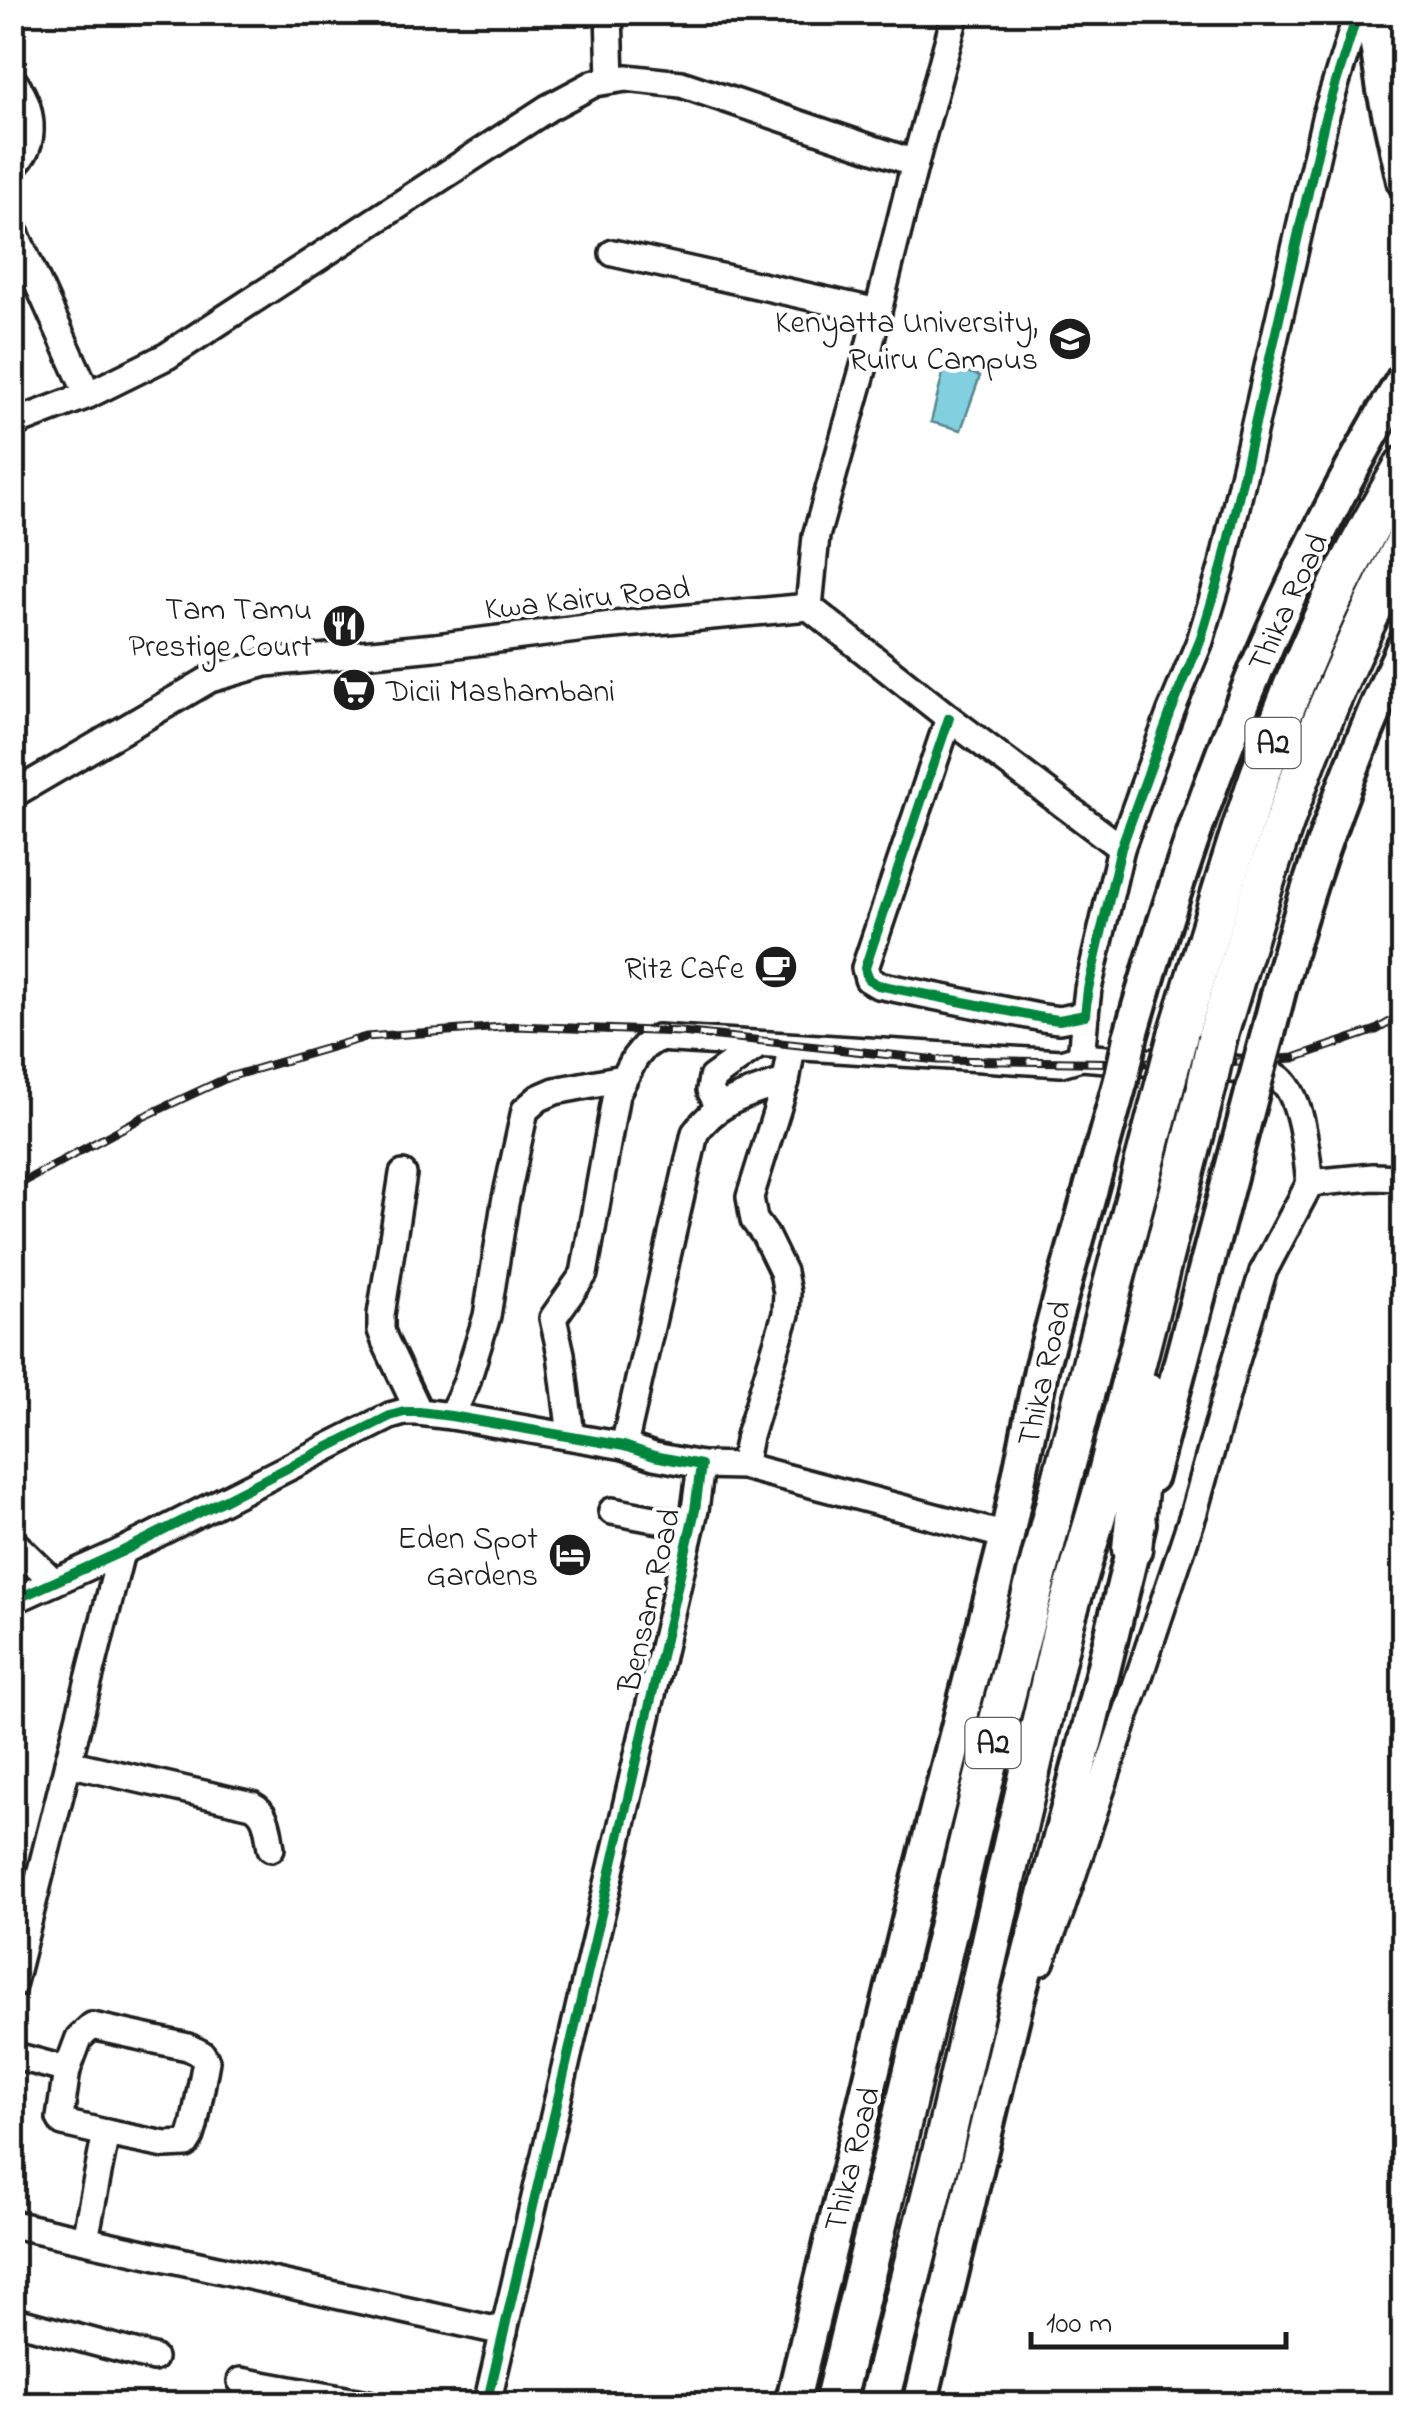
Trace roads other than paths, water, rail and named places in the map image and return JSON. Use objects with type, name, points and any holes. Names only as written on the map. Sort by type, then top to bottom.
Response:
[{"type":"highway","name":"Thika Road","points":[[834,2404],[984,1778],[1178,1035],[1260,778],[1308,651],[1370,525],[1404,466]]},
{"type":"highway","name":"A2","points":[[878,2404],[942,2153],[1064,1624],[1161,1271],[1217,1038],[1308,755],[1365,621],[1404,545]]},
{"type":"highway","points":[[1132,1549],[1161,1271]]},
{"type":"main road","points":[[1372,12],[1404,181]]},
{"type":"main road","name":"Thika Road","points":[[792,2404],[1007,1536],[1042,1364],[1179,873],[1216,764],[1288,594],[1402,378]]},
{"type":"main road","points":[[920,2404],[1015,2008],[1284,968],[1322,848],[1404,646]]},
{"type":"street","points":[[609,12],[612,80]]},
{"type":"street","points":[[956,12],[816,536],[808,608],[1121,848]]},
{"type":"street","points":[[1080,1057],[1088,989],[1121,848],[1200,641],[1222,568],[1325,118],[1358,12]]},
{"type":"street","points":[[12,424],[88,395],[168,356],[548,108],[595,84],[626,78],[680,84],[915,163]]},
{"type":"street","points":[[12,79],[29,105],[29,146],[26,155],[12,167]]},
{"type":"street","points":[[12,226],[88,395]]},
{"type":"street","points":[[613,253],[878,312]]},
{"type":"street","name":"Kwa Kairu Road","points":[[12,795],[210,679],[266,663],[593,626],[808,608]]},
{"type":"street","points":[[948,718],[865,968],[868,979],[878,985],[1044,1018],[1059,1020],[1085,1015]]},
{"type":"street","points":[[570,1436],[562,1354],[553,1316],[584,1274],[616,1094],[644,1047],[657,1038],[1061,1063],[1080,1057],[1257,1071],[1273,1074],[1287,1088],[1303,1129],[1310,1183],[1263,1272],[1194,1512],[1082,1848],[1036,1972],[1015,2008]]},
{"type":"street","points":[[718,1106],[710,1090],[712,1078],[758,1045]]},
{"type":"street","points":[[743,1466],[786,1314],[783,1272],[754,1220],[750,1197],[786,1081],[792,1048]]},
{"type":"street","points":[[451,1416],[466,1384],[487,1316],[525,1110],[555,1091],[623,1078]]},
{"type":"street","points":[[624,1446],[695,1133],[718,1106],[786,1081]]},
{"type":"street","points":[[403,1174],[382,1330],[420,1412]]},
{"type":"street","points":[[1310,1183],[1404,1178]]},
{"type":"street","name":"Bensam Road","points":[[12,1601],[404,1412],[570,1436],[701,1465],[692,1526],[487,2404]]},
{"type":"street","points":[[701,1465],[743,1466],[1007,1536]]},
{"type":"street","points":[[612,1511],[692,1526]]},
{"type":"street","points":[[12,1540],[54,1582]]},
{"type":"street","points":[[12,1986],[120,1552]]},
{"type":"street","points":[[68,1763],[252,1804],[266,1821],[271,1848]]},
{"type":"street","points":[[92,2026],[188,2047],[202,2054],[206,2061],[192,2136],[186,2144],[165,2145],[106,2132],[64,2123],[60,2118],[67,2070],[79,2038],[92,2026]]},
{"type":"street","points":[[12,2055],[67,2070]]},
{"type":"street","points":[[84,2239],[106,2132]]},
{"type":"street","points":[[12,2224],[504,2332]]},
{"type":"street","points":[[12,2320],[154,2358]]},
{"type":"street","points":[[242,2381],[368,2404]]},
{"type":"water","points":[[945,365],[980,376],[961,430],[931,422]]},
{"type":"railway","points":[[12,1188],[143,1117],[229,1077],[366,1037],[516,1026],[681,1032],[937,1060],[1211,1064],[1294,1058],[1376,1030],[1404,1014]]},
{"type":"place","name":"Kenyatta University, Ruiru Campus","points":[[1070,339]]},
{"type":"place","name":"Tam Tamu Prestige Court","points":[[344,626]]},
{"type":"place","name":"Dicii Mashambani","points":[[354,690]]},
{"type":"place","name":"Ritz Cafe","points":[[776,967]]},
{"type":"place","name":"Eden Spot Gardens","points":[[570,1555]]}]
